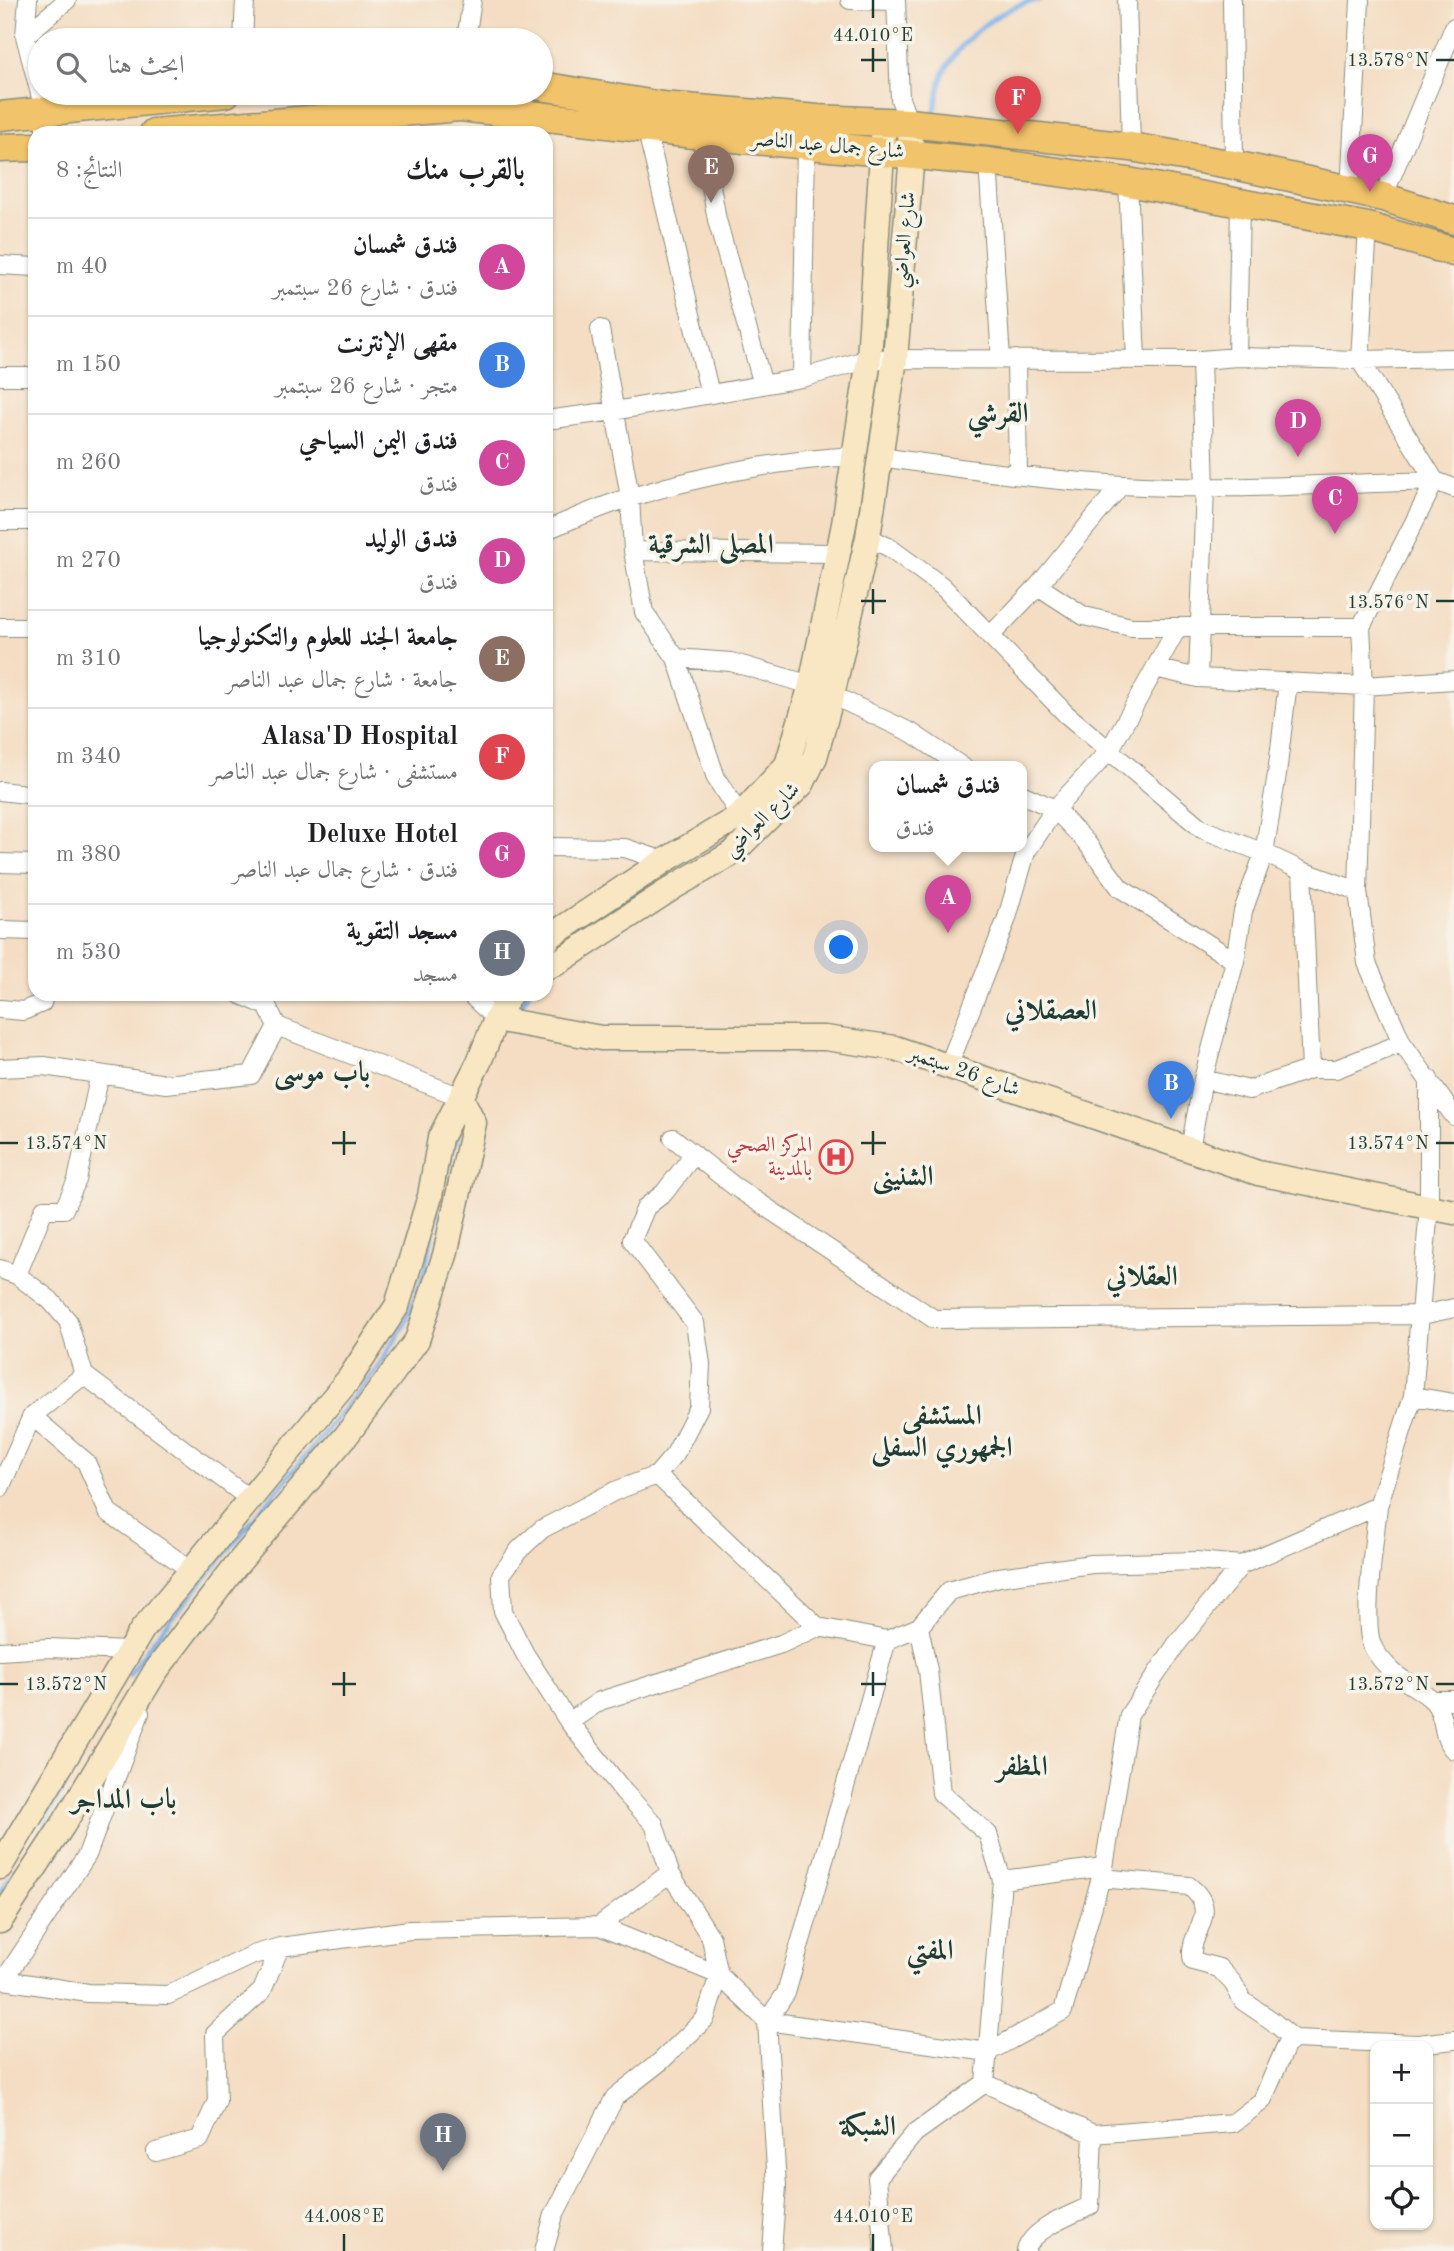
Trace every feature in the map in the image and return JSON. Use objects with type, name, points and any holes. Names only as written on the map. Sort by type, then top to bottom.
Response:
[{"type":"main road","name":"شارع جمال عبد الناصر","points":[[553,88],[662,106],[818,119],[898,115],[1131,147],[1234,164],[1383,197],[1454,219]]},
{"type":"main road","points":[[0,116],[45,123],[154,105]]},
{"type":"main road","name":"شارع جمال عبد الناصر","points":[[236,126],[460,107],[702,135],[988,162],[1128,183],[1368,227],[1454,252]]},
{"type":"main road","name":"شارع العواضي","points":[[553,934],[664,861],[740,816],[787,765],[822,690],[868,537],[864,383],[869,359],[881,152],[898,115]]},
{"type":"main road","name":"شارع العواضي","points":[[553,964],[733,853],[802,784],[815,757],[837,553],[895,359],[912,154],[898,115]]},
{"type":"main road","points":[[0,148],[28,147]]},
{"type":"main road","points":[[0,1867],[142,1630],[349,1379],[397,1306],[430,1196],[440,1138],[480,1062],[496,1019],[506,1001]]},
{"type":"main road","name":"شارع 26 سبتمبر","points":[[496,1019],[601,1038],[825,1038],[895,1048],[1258,1173],[1454,1212]]},
{"type":"main road","points":[[0,1922],[63,1825],[155,1672],[234,1568],[346,1436],[417,1340],[444,1255],[474,1123],[461,1097]]},
{"type":"main road","points":[[130,1651],[155,1672]]},
{"type":"street","points":[[28,0],[25,36],[28,49]]},
{"type":"street","points":[[34,28],[67,0]]},
{"type":"street","points":[[243,28],[244,0]]},
{"type":"street","points":[[468,28],[472,0]]},
{"type":"street","points":[[850,0],[896,1],[898,115]]},
{"type":"street","points":[[1127,0],[1131,147]]},
{"type":"street","points":[[1232,0],[1234,164]]},
{"type":"street","points":[[1350,191],[1360,0]]},
{"type":"street","points":[[1383,197],[1454,27]]},
{"type":"street","points":[[41,105],[45,123]]},
{"type":"street","points":[[646,127],[710,394]]},
{"type":"street","points":[[702,135],[717,220],[762,385]]},
{"type":"street","points":[[802,378],[806,144]]},
{"type":"street","points":[[988,162],[1009,359],[1018,475]]},
{"type":"street","points":[[1128,183],[1136,359]]},
{"type":"street","points":[[1237,357],[1240,204]]},
{"type":"street","points":[[1368,227],[1360,360],[1435,481]]},
{"type":"street","points":[[0,265],[28,267]]},
{"type":"street","points":[[600,329],[630,497],[632,551],[644,612],[676,658],[716,778],[740,816]]},
{"type":"street","points":[[553,419],[802,378],[869,359],[1454,358]]},
{"type":"street","points":[[1198,678],[1205,488],[1200,360]]},
{"type":"street","points":[[0,376],[28,376]]},
{"type":"street","points":[[553,527],[630,497],[733,471],[823,458],[867,456],[1121,485],[1205,488],[1435,481],[1454,488]]},
{"type":"street","points":[[1435,481],[1361,627],[1364,687],[1358,891],[1367,962],[1402,1043],[1454,1116]]},
{"type":"street","points":[[990,636],[1038,586],[1121,485]]},
{"type":"street","points":[[0,521],[28,521]]},
{"type":"street","points":[[868,537],[890,548],[942,586],[1066,713],[1202,829],[1358,891]]},
{"type":"street","points":[[632,551],[837,553]]},
{"type":"street","points":[[1038,586],[1084,616],[1131,627],[1361,627]]},
{"type":"street","points":[[0,627],[28,627]]},
{"type":"street","points":[[1027,850],[1055,808],[1109,751],[1178,627]]},
{"type":"street","points":[[676,658],[731,662],[822,690],[912,733],[954,761]]},
{"type":"street","points":[[1155,668],[1198,678],[1364,687],[1454,680]]},
{"type":"street","points":[[1190,1149],[1203,1079],[1235,961],[1243,911],[1264,853],[1288,682]]},
{"type":"street","points":[[0,790],[28,794]]},
{"type":"street","points":[[1027,796],[1055,808],[1087,844],[1120,888],[1235,961]]},
{"type":"street","points":[[553,847],[625,848],[664,861]]},
{"type":"street","points":[[948,1067],[1007,918],[1026,852]]},
{"type":"street","points":[[0,863],[28,864]]},
{"type":"street","points":[[1302,871],[1311,1069]]},
{"type":"street","points":[[0,930],[28,932]]},
{"type":"street","points":[[0,1009],[23,1011],[42,1001]]},
{"type":"street","points":[[255,1001],[267,1006],[277,1026],[461,1097]]},
{"type":"street","points":[[477,1001],[496,1019]]},
{"type":"street","points":[[0,1068],[44,1066],[166,1084],[251,1075],[277,1026]]},
{"type":"street","points":[[1203,1079],[1249,1090],[1311,1069],[1336,1069],[1402,1043]]},
{"type":"street","points":[[17,1275],[44,1209],[64,1209],[77,1180],[100,1074]]},
{"type":"street","points":[[1429,1079],[1429,1208],[1413,1396],[1378,1506],[1368,1617],[1372,1645],[1391,1670],[1433,1700],[1443,1713],[1449,1746],[1454,1750]]},
{"type":"street","points":[[673,1138],[734,1186],[934,1319],[1422,1315],[1454,1308]]},
{"type":"street","points":[[544,2251],[554,2215],[615,2097],[661,2061],[705,2019],[719,1975],[711,1938],[670,1873],[654,1824],[624,1792],[569,1722],[525,1654],[503,1611],[501,1575],[519,1550],[542,1529],[615,1491],[657,1475],[675,1454],[699,1407],[701,1364],[695,1323],[632,1240],[646,1207],[664,1193],[694,1154]]},
{"type":"street","points":[[0,1269],[17,1275],[50,1300],[68,1321],[84,1375],[250,1499]]},
{"type":"street","points":[[0,1488],[32,1416],[84,1375]]},
{"type":"street","points":[[1413,1396],[1454,1403]]},
{"type":"street","points":[[32,1416],[86,1462],[108,1512],[191,1570]]},
{"type":"street","points":[[657,1475],[818,1627],[887,1640],[919,1627],[949,1591],[999,1577],[1092,1564],[1196,1561],[1241,1565]]},
{"type":"street","points":[[155,1672],[86,1855],[2,1980],[88,1993],[168,1996],[253,1955],[280,1947],[410,1930],[599,1926],[719,1975],[767,2021],[988,2052],[1063,2011],[1103,1872],[1129,1715],[1176,1645],[1241,1565],[1378,1506]]},
{"type":"street","points":[[569,1722],[600,1701],[781,1644],[818,1627]]},
{"type":"street","points":[[884,2251],[877,2178],[915,2133],[985,2083],[1002,1880],[988,1834],[941,1793],[928,1670],[919,1627]]},
{"type":"street","points":[[772,2251],[777,2186],[767,2021],[786,1993],[887,1640]]},
{"type":"street","points":[[0,1651],[48,1648],[130,1651]]},
{"type":"street","points":[[1433,1700],[1454,1700]]},
{"type":"street","points":[[1002,1880],[1103,1872],[1189,1886],[1199,1894],[1205,1917],[1191,1954],[1193,1961],[1219,1968],[1233,1983],[1243,2001],[1294,2039],[1418,2045],[1454,2040]]},
{"type":"street","points":[[599,1926],[670,1873]]},
{"type":"street","points":[[156,2152],[200,2139],[217,2101],[215,2034],[262,1991],[280,1947]]},
{"type":"street","points":[[985,2083],[1093,2134],[1233,2123],[1262,2101],[1286,2046],[1294,2039]]},
{"type":"street","points":[[1026,2251],[1027,2245],[1052,2223],[1090,2206],[1093,2134]]},
{"type":"waterway","points":[[933,117],[945,70],[962,46],[973,34],[998,16],[1025,3],[1039,0]]},
{"type":"waterway","points":[[854,543],[858,522]]},
{"type":"waterway","points":[[712,851],[732,837]]},
{"type":"waterway","points":[[515,1015],[524,1001]]},
{"type":"waterway","points":[[445,1178],[462,1124]]},
{"type":"waterway","points":[[129,1675],[154,1640],[377,1369],[404,1325],[423,1277],[438,1211]]},
{"type":"waterway","points":[[0,1894],[40,1835],[70,1773]]},
{"type":"place","name":"Alasa'D Hospital","points":[[1018,134]]},
{"type":"place","name":"Deluxe Hotel","points":[[1370,192]]},
{"type":"place","name":"جامعة الجند للعلوم والتكنولوجيا","points":[[711,203]]},
{"type":"place","name":"فندق الوليد","points":[[1298,457]]},
{"type":"place","name":"فندق اليمن السياحي","points":[[1335,534]]},
{"type":"place","name":"فندق شمسان","points":[[948,933]]},
{"type":"place","name":"مقهى الإنترنت","points":[[1171,1119]]},
{"type":"place","name":"المركز الصحي بالمدينة","points":[[836,1157]]},
{"type":"place","name":"مسجد التقوية","points":[[443,2171]]},
{"type":"district","name":"القرشي","points":[[998,415]]},
{"type":"district","name":"المصلى الشرقية","points":[[711,546]]},
{"type":"district","name":"العصقلاني","points":[[1051,1012]]},
{"type":"district","name":"باب موسى","points":[[322,1074]]},
{"type":"district","name":"الشنينى","points":[[903,1178]]},
{"type":"district","name":"العقلاني","points":[[1142,1278]]},
{"type":"district","name":"المستشفى الجمهوري السفلى","points":[[942,1433]]},
{"type":"district","name":"المظفر","points":[[1022,1768]]},
{"type":"district","name":"باب المداجر","points":[[124,1801]]},
{"type":"district","name":"المفتي","points":[[930,1952]]},
{"type":"district","name":"الشبكة","points":[[868,2128]]}]
